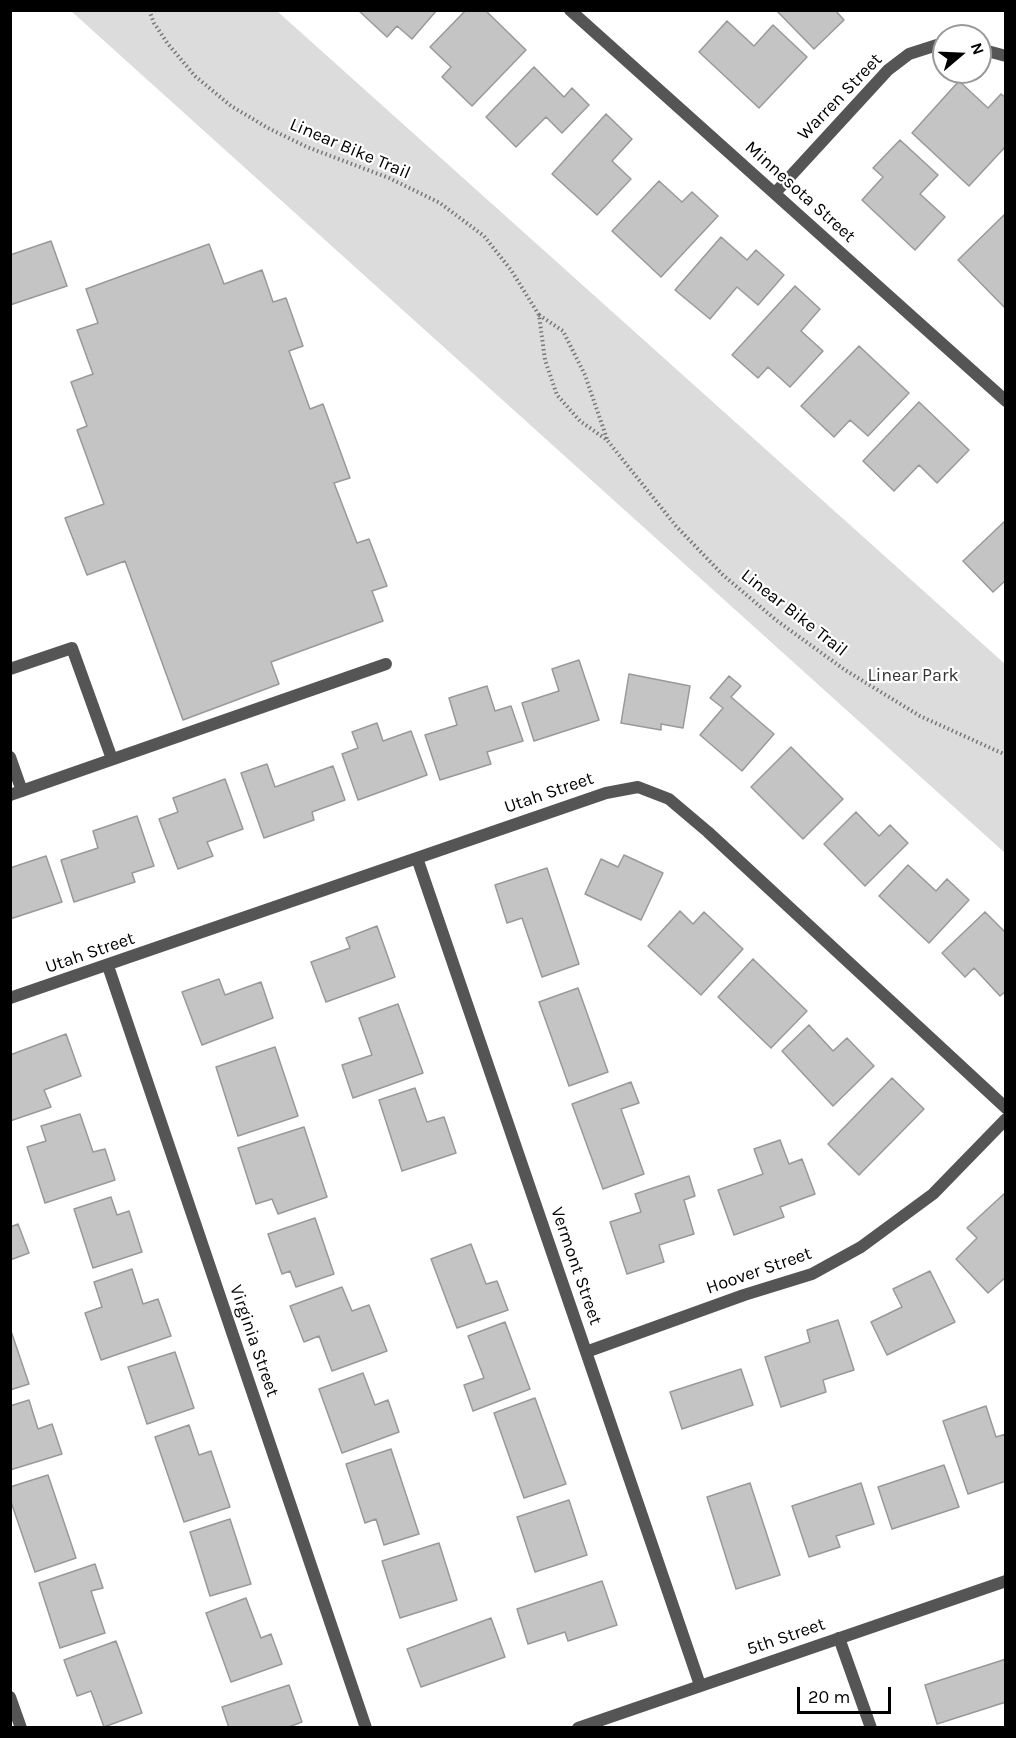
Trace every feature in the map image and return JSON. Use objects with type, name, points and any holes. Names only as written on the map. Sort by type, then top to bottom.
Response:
[{"type":"street","name":"Minnesota Street","points":[[570,10],[1005,401]]},
{"type":"street","name":"Warren Street","points":[[775,193],[888,70],[909,54],[932,47]]},
{"type":"street","points":[[10,669],[72,648],[112,759]]},
{"type":"street","points":[[10,757],[16,793],[386,664]]},
{"type":"street","name":"Utah Street","points":[[10,998],[606,792],[638,787],[669,799],[708,832],[1005,1108]]},
{"type":"street","name":"Vermont Street","points":[[417,858],[700,1685]]},
{"type":"street","name":"Virginia Street","points":[[108,966],[366,1728]]},
{"type":"street","name":"Hoover Street","points":[[586,1352],[744,1294],[812,1274],[861,1247],[933,1194],[1005,1119]]},
{"type":"street","name":"5th Street","points":[[578,1728],[1005,1581]]},
{"type":"street","points":[[839,1638],[871,1728]]},
{"type":"street","points":[[10,1697],[21,1728]]},
{"type":"path","name":"Linear Bike Trail","points":[[149,10],[154,23],[168,44],[195,76],[231,106],[307,147],[389,178],[440,203],[484,236],[511,270],[538,315],[545,360],[557,395],[580,421],[607,440],[676,526],[723,575],[776,620],[845,670],[920,716],[1005,755]]},
{"type":"path","name":"Linear Bike Trail","points":[[538,315],[563,331],[585,375],[607,440]]},
{"type":"green space","name":"Linear Park","points":[[71,11],[277,11],[1005,664],[1005,853]]},
{"type":"building","points":[[358,10],[437,10],[412,39],[397,26],[387,37]]},
{"type":"building","points":[[466,10],[485,10],[526,50],[472,106],[442,77],[451,67],[430,47]]},
{"type":"building","points":[[776,10],[835,10],[844,20],[814,49]]},
{"type":"building","points":[[727,21],[754,46],[773,25],[807,57],[759,108],[699,52]]},
{"type":"building","points":[[534,67],[564,97],[572,88],[589,105],[562,133],[546,117],[516,147],[486,117]]},
{"type":"building","points":[[956,84],[962,84],[988,108],[1001,94],[1006,98],[1006,146],[969,186],[912,133]]},
{"type":"building","points":[[606,114],[632,139],[612,161],[631,179],[597,215],[552,174]]},
{"type":"building","points":[[900,140],[938,175],[920,194],[945,217],[915,250],[862,200],[883,177],[873,168]]},
{"type":"building","points":[[659,181],[682,202],[692,192],[718,216],[661,277],[612,231]]},
{"type":"building","points":[[1006,213],[1006,309],[958,260]]},
{"type":"building","points":[[721,237],[747,260],[756,250],[784,275],[758,305],[737,287],[710,319],[675,290]]},
{"type":"building","points":[[51,241],[67,286],[10,305],[10,255]]},
{"type":"building","points":[[209,244],[224,284],[262,270],[273,302],[286,298],[303,346],[289,351],[310,409],[323,404],[350,478],[334,483],[357,543],[369,539],[387,586],[372,591],[383,621],[271,662],[279,684],[183,720],[125,561],[87,575],[65,518],[104,504],[77,430],[87,426],[71,382],[93,374],[77,330],[98,323],[86,289]]},
{"type":"building","points":[[795,286],[820,309],[801,331],[823,351],[790,387],[768,367],[758,378],[732,355]]},
{"type":"building","points":[[859,346],[909,393],[868,436],[850,420],[834,437],[801,406]]},
{"type":"building","points":[[919,402],[969,450],[937,483],[919,465],[894,491],[863,461]]},
{"type":"building","points":[[1006,520],[1006,580],[993,592],[963,561]]},
{"type":"building","points":[[579,660],[599,720],[534,741],[522,703],[559,691],[552,669]]},
{"type":"building","points":[[629,674],[690,686],[683,728],[661,724],[661,730],[621,723]]},
{"type":"building","points":[[729,676],[741,686],[731,697],[774,734],[742,771],[700,735],[723,708],[710,698]]},
{"type":"building","points":[[487,686],[495,711],[511,706],[523,741],[487,752],[491,764],[440,780],[425,735],[457,725],[449,698]]},
{"type":"building","points":[[377,723],[383,741],[411,731],[427,775],[358,800],[342,754],[358,748],[352,732]]},
{"type":"building","points":[[791,747],[843,799],[803,839],[751,787]]},
{"type":"building","points":[[267,764],[275,787],[333,766],[345,800],[312,812],[314,820],[264,838],[241,773]]},
{"type":"building","points":[[225,779],[243,829],[207,842],[213,856],[178,869],[159,819],[178,812],[173,798]]},
{"type":"building","points":[[856,812],[879,836],[890,825],[908,843],[865,886],[824,844]]},
{"type":"building","points":[[137,816],[154,866],[132,873],[135,882],[74,902],[61,860],[98,848],[93,831]]},
{"type":"building","points":[[624,855],[663,873],[641,920],[585,894],[601,859],[618,867]]},
{"type":"building","points":[[46,856],[62,902],[10,919],[10,868]]},
{"type":"building","points":[[908,865],[936,891],[947,879],[969,900],[929,943],[879,896]]},
{"type":"building","points":[[547,868],[579,964],[542,977],[522,918],[507,923],[495,885]]},
{"type":"building","points":[[680,911],[693,924],[704,912],[743,949],[701,995],[648,946]]},
{"type":"building","points":[[985,912],[1006,933],[1006,991],[1000,996],[974,968],[965,977],[942,953]]},
{"type":"building","points":[[377,926],[395,977],[326,1002],[311,962],[350,948],[346,938]]},
{"type":"building","points":[[753,959],[807,1011],[771,1048],[718,997]]},
{"type":"building","points":[[219,979],[225,995],[261,982],[273,1018],[202,1045],[182,992]]},
{"type":"building","points":[[578,988],[608,1072],[569,1086],[539,1002]]},
{"type":"building","points":[[398,1004],[423,1073],[353,1098],[342,1065],[372,1055],[359,1018]]},
{"type":"building","points":[[809,1025],[833,1051],[847,1038],[874,1066],[833,1106],[782,1051]]},
{"type":"building","points":[[66,1034],[81,1076],[44,1090],[51,1107],[10,1121],[10,1055]]},
{"type":"building","points":[[275,1047],[298,1116],[238,1136],[216,1067]]},
{"type":"building","points":[[892,1078],[924,1109],[859,1175],[828,1144]]},
{"type":"building","points":[[631,1082],[639,1103],[621,1109],[644,1174],[603,1189],[572,1104]]},
{"type":"building","points":[[415,1088],[427,1122],[444,1117],[456,1153],[402,1171],[379,1100]]},
{"type":"building","points":[[80,1114],[93,1152],[105,1149],[115,1180],[45,1203],[27,1147],[46,1141],[41,1126]]},
{"type":"building","points":[[304,1127],[327,1197],[278,1214],[272,1199],[256,1204],[238,1148]]},
{"type":"building","points":[[780,1140],[789,1164],[802,1159],[815,1194],[780,1207],[784,1217],[734,1235],[718,1190],[763,1174],[754,1149]]},
{"type":"building","points":[[689,1176],[695,1196],[684,1200],[694,1234],[659,1245],[664,1262],[627,1274],[610,1222],[641,1212],[635,1194]]},
{"type":"building","points":[[1006,1192],[1006,1277],[988,1293],[956,1259],[977,1238],[967,1228]]},
{"type":"building","points":[[111,1197],[117,1215],[129,1211],[142,1252],[93,1268],[74,1209]]},
{"type":"building","points":[[315,1218],[334,1274],[296,1287],[290,1271],[282,1274],[268,1234]]},
{"type":"building","points":[[18,1224],[29,1253],[10,1260],[10,1227]]},
{"type":"building","points":[[471,1244],[486,1284],[497,1281],[508,1310],[457,1328],[431,1259]]},
{"type":"building","points":[[132,1269],[143,1304],[158,1299],[171,1336],[101,1360],[85,1313],[102,1307],[94,1282]]},
{"type":"building","points":[[930,1271],[955,1322],[887,1355],[871,1322],[902,1307],[893,1289]]},
{"type":"building","points":[[342,1287],[352,1311],[369,1305],[387,1351],[332,1371],[319,1336],[304,1342],[290,1306]]},
{"type":"building","points":[[838,1320],[854,1370],[823,1380],[826,1392],[781,1407],[765,1357],[810,1342],[807,1330]]},
{"type":"building","points":[[505,1322],[530,1389],[473,1411],[464,1385],[484,1378],[468,1336]]},
{"type":"building","points":[[10,1328],[29,1384],[10,1390]]},
{"type":"building","points":[[175,1352],[194,1408],[147,1424],[128,1367]]},
{"type":"building","points":[[741,1369],[753,1405],[682,1429],[670,1392]]},
{"type":"building","points":[[363,1373],[375,1405],[388,1400],[399,1432],[342,1453],[319,1389]]},
{"type":"building","points":[[535,1398],[566,1484],[524,1498],[494,1413]]},
{"type":"building","points":[[29,1400],[38,1429],[52,1424],[62,1454],[10,1470],[10,1406]]},
{"type":"building","points":[[986,1406],[996,1437],[1006,1434],[1006,1481],[968,1494],[943,1421]]},
{"type":"building","points":[[189,1425],[199,1455],[211,1451],[230,1507],[184,1522],[155,1437]]},
{"type":"building","points":[[391,1449],[419,1534],[384,1545],[376,1519],[365,1523],[346,1464]]},
{"type":"building","points":[[944,1465],[959,1507],[892,1529],[878,1487]]},
{"type":"building","points":[[48,1475],[76,1558],[35,1572],[10,1499],[10,1487]]},
{"type":"building","points":[[750,1483],[780,1575],[736,1589],[707,1497]]},
{"type":"building","points":[[861,1483],[874,1524],[836,1536],[840,1547],[809,1557],[792,1506]]},
{"type":"building","points":[[569,1500],[587,1555],[535,1572],[517,1517]]},
{"type":"building","points":[[230,1519],[251,1584],[210,1596],[190,1532]]},
{"type":"building","points":[[439,1543],[457,1600],[400,1618],[382,1561]]},
{"type":"building","points":[[95,1564],[103,1588],[91,1591],[105,1633],[60,1648],[39,1583]]},
{"type":"building","points":[[602,1581],[617,1625],[568,1641],[565,1632],[528,1644],[517,1609]]},
{"type":"building","points":[[246,1598],[261,1638],[271,1634],[282,1664],[231,1682],[206,1613]]},
{"type":"building","points":[[491,1618],[505,1657],[421,1687],[407,1649]]},
{"type":"building","points":[[116,1641],[142,1713],[104,1727],[91,1691],[77,1696],[64,1660]]},
{"type":"building","points":[[1006,1659],[1006,1702],[937,1724],[925,1685]]},
{"type":"building","points":[[289,1685],[302,1722],[286,1728],[229,1728],[222,1707]]}]
